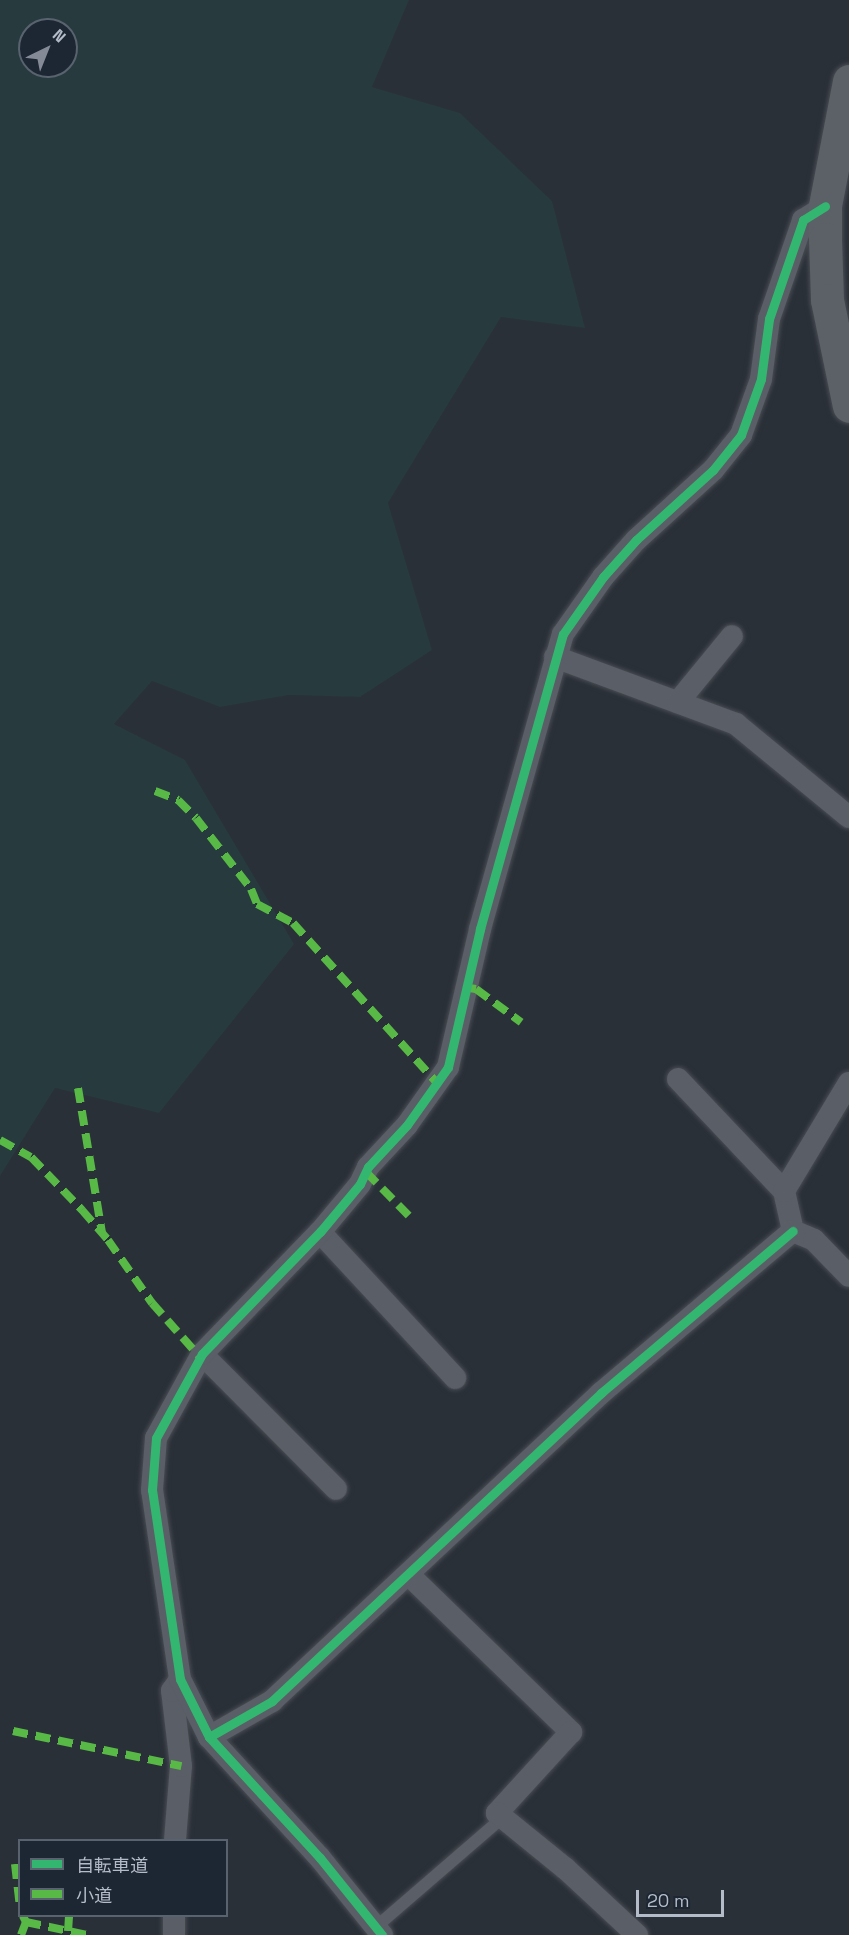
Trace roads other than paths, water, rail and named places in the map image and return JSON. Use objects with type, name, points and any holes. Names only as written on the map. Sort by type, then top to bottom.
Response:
[{"type":"main road","points":[[849,81],[825,206],[827,300],[849,406]]},
{"type":"street","points":[[380,1930],[210,1737],[180,1679],[152,1490],[156,1438],[202,1354],[320,1232],[360,1184],[369,1167],[407,1125],[448,1067],[480,929],[563,634],[603,577],[636,540],[713,470],[741,435],[761,379],[769,320],[803,220],[825,206]]},
{"type":"street","points":[[678,702],[732,636]]},
{"type":"street","points":[[555,657],[736,724],[849,817]]},
{"type":"street","points":[[678,1079],[784,1191],[793,1232]]},
{"type":"street","points":[[784,1191],[849,1083]]},
{"type":"street","points":[[320,1232],[455,1378]]},
{"type":"street","points":[[793,1232],[814,1240],[849,1276]]},
{"type":"street","points":[[210,1737],[273,1701],[601,1393],[793,1232]]},
{"type":"street","points":[[202,1354],[336,1489]]},
{"type":"street","points":[[409,1575],[571,1732],[497,1813],[566,1869],[637,1935]]},
{"type":"street","points":[[175,1839],[181,1766],[172,1691],[180,1679]]},
{"type":"street","points":[[174,1917],[174,1935]]},
{"type":"lane","points":[[380,1930],[502,1818]]}]
